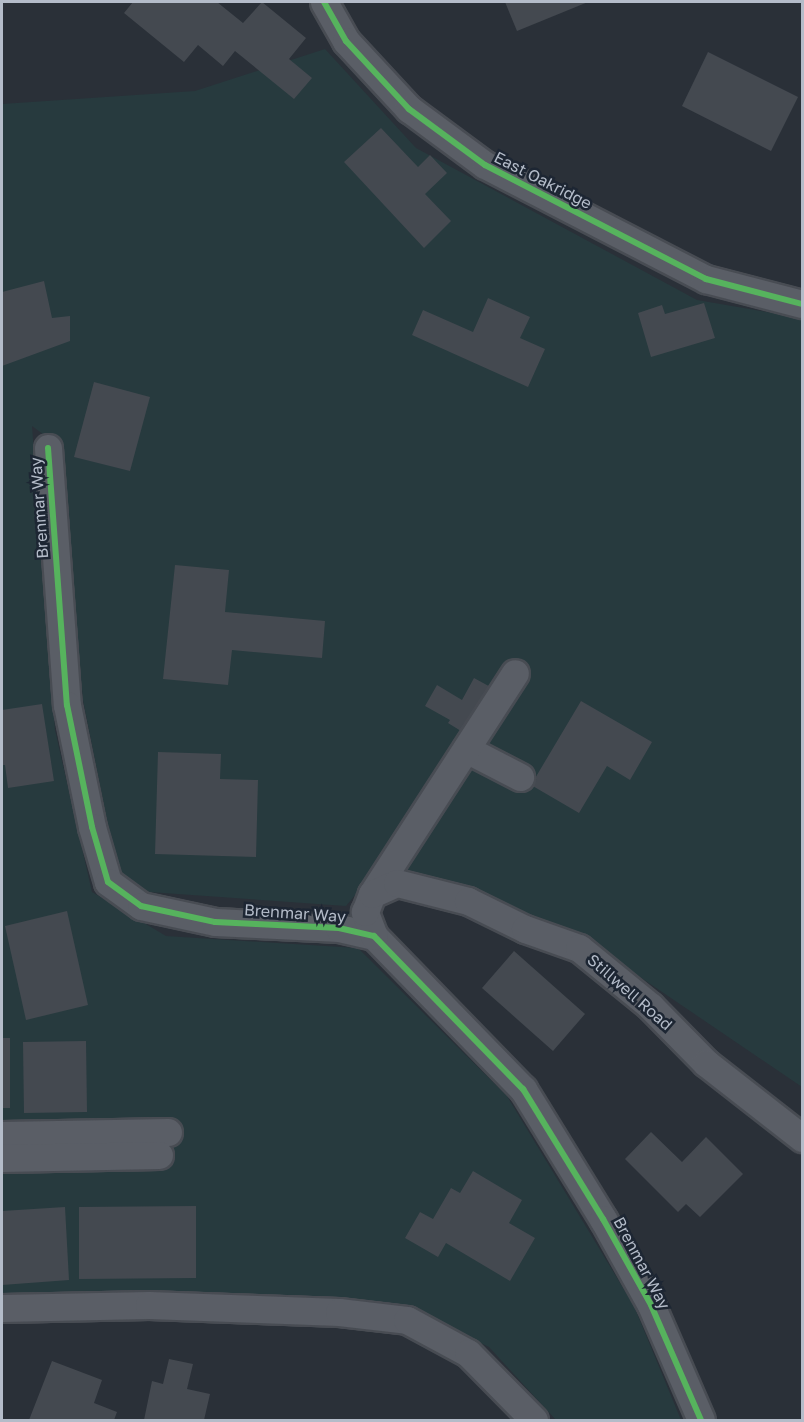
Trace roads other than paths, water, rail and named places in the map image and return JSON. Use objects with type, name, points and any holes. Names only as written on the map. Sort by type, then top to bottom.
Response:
[{"type":"street","name":"East Oakridge","points":[[324,2],[346,41],[409,108],[485,165],[706,279],[802,304]]},
{"type":"street","name":"Brenmar Way","points":[[48,448],[67,705],[92,827],[108,882],[141,906],[204,920],[339,928],[374,936],[522,1089],[603,1219],[651,1305],[702,1420]]},
{"type":"street","points":[[374,936],[365,912],[372,894],[515,673]]},
{"type":"street","points":[[466,749],[520,777]]},
{"type":"street","name":"Stillwell Road","points":[[372,894],[397,883],[468,901],[525,929],[579,948],[650,1006],[706,1063],[802,1138]]},
{"type":"street","points":[[2,1135],[163,1143],[2,1158]]},
{"type":"street","points":[[2,1308],[149,1305],[339,1312],[407,1320],[468,1353],[534,1420]]}]
